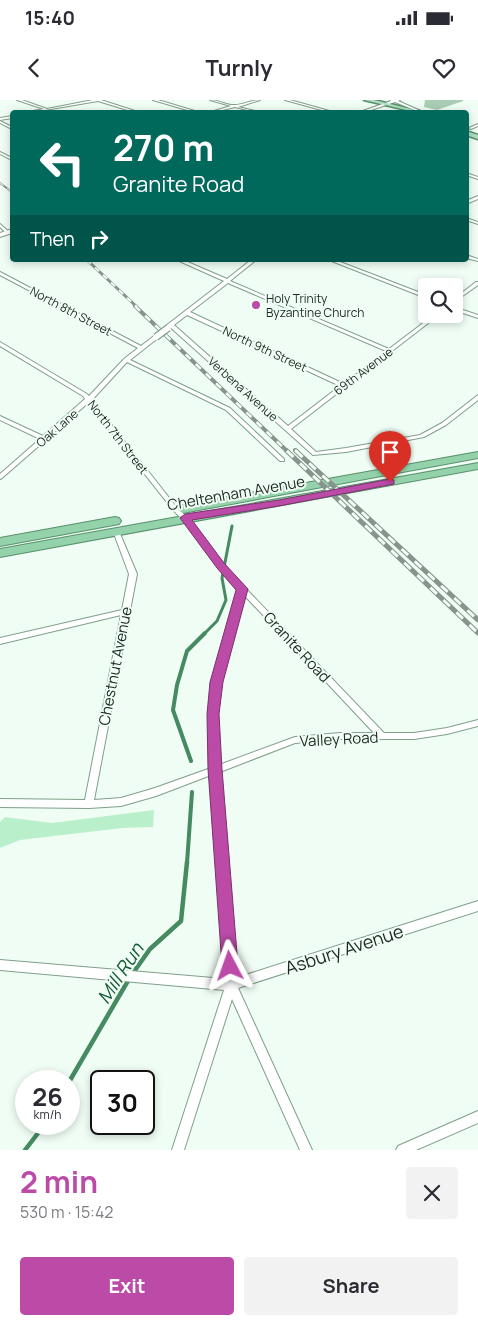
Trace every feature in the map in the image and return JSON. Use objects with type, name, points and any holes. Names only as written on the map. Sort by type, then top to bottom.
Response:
[{"type":"highway","name":"Cheltenham Avenue","points":[[0,542],[180,514],[478,456]]},
{"type":"highway","name":"Cheltenham Avenue","points":[[0,553],[116,530],[180,514],[279,503],[478,466]]},
{"type":"main road","points":[[368,100],[411,110]]},
{"type":"main road","points":[[385,104],[405,110]]},
{"type":"main road","points":[[472,129],[478,137]]},
{"type":"street","points":[[19,100],[47,110],[98,100],[130,110]]},
{"type":"street","points":[[155,100],[189,110]]},
{"type":"street","points":[[212,100],[246,110]]},
{"type":"street","points":[[223,110],[258,100]]},
{"type":"street","points":[[286,100],[324,110]]},
{"type":"street","points":[[368,110],[395,100],[416,110]]},
{"type":"street","points":[[0,224],[10,232]]},
{"type":"street","points":[[0,235],[10,232]]},
{"type":"street","points":[[184,262],[390,352]]},
{"type":"street","points":[[170,326],[252,262]]},
{"type":"street","points":[[336,262],[418,294]]},
{"type":"street","name":"North 8th Street","points":[[0,274],[141,348]]},
{"type":"street","points":[[463,294],[478,283]]},
{"type":"street","points":[[463,311],[478,317]]},
{"type":"street","name":"North 9th Street","points":[[187,313],[344,386]]},
{"type":"street","name":"69th Avenue","points":[[288,428],[427,323]]},
{"type":"street","name":"Oak Lane","points":[[0,477],[88,400],[126,360],[170,326]]},
{"type":"street","name":"Verbena Avenue","points":[[170,326],[288,428],[315,454],[422,436],[434,432],[478,397]]},
{"type":"street","name":"North 7th Street","points":[[0,344],[81,393],[180,514]]},
{"type":"street","points":[[126,360],[228,410],[282,460]]},
{"type":"street","points":[[0,418],[44,439]]},
{"type":"street","name":"Granite Road","points":[[180,514],[228,574],[382,736]]},
{"type":"street","name":"Chestnut Avenue","points":[[89,804],[124,612],[133,574],[116,530]]},
{"type":"street","points":[[242,589],[216,682],[213,714],[215,769],[231,985],[306,1150]]},
{"type":"street","points":[[0,641],[124,612]]},
{"type":"street","name":"Valley Road","points":[[0,803],[89,804],[121,802],[156,792],[295,740],[340,736],[414,736],[447,731],[478,723]]},
{"type":"street","name":"Asbury Avenue","points":[[0,965],[231,985],[478,906]]},
{"type":"street","points":[[178,1150],[231,985]]},
{"type":"street","points":[[402,1150],[478,1117]]},
{"type":"green space","points":[[154,810],[153,827],[122,828],[20,840],[0,848],[0,822],[5,817],[52,823]]},
{"type":"building","points":[[425,100],[463,101],[437,110],[424,107]]},
{"type":"waterway","name":"Mill Run","points":[[191,761],[173,710],[177,685],[187,651],[217,621],[226,600],[222,578],[232,526]]},
{"type":"waterway","name":"Mill Run","points":[[187,863],[192,792]]},
{"type":"waterway","name":"Mill Run","points":[[133,973],[150,949],[181,921],[187,862]]},
{"type":"waterway","name":"Mill Run","points":[[76,1070],[129,979]]},
{"type":"waterway","name":"Mill Run","points":[[25,1150],[37,1135]]},
{"type":"railway","points":[[0,183],[10,190]]},
{"type":"railway","points":[[89,262],[137,307]]},
{"type":"railway","points":[[135,306],[288,452]]},
{"type":"railway","points":[[287,451],[478,633]]},
{"type":"railway","points":[[296,451],[478,620]]},
{"type":"place","name":"Holy Trinity Byzantine Church","points":[[256,305]]},
{"type":"route","points":[[230,966],[215,769],[213,714],[216,682],[242,589],[228,574],[185,518],[390,482]]}]
